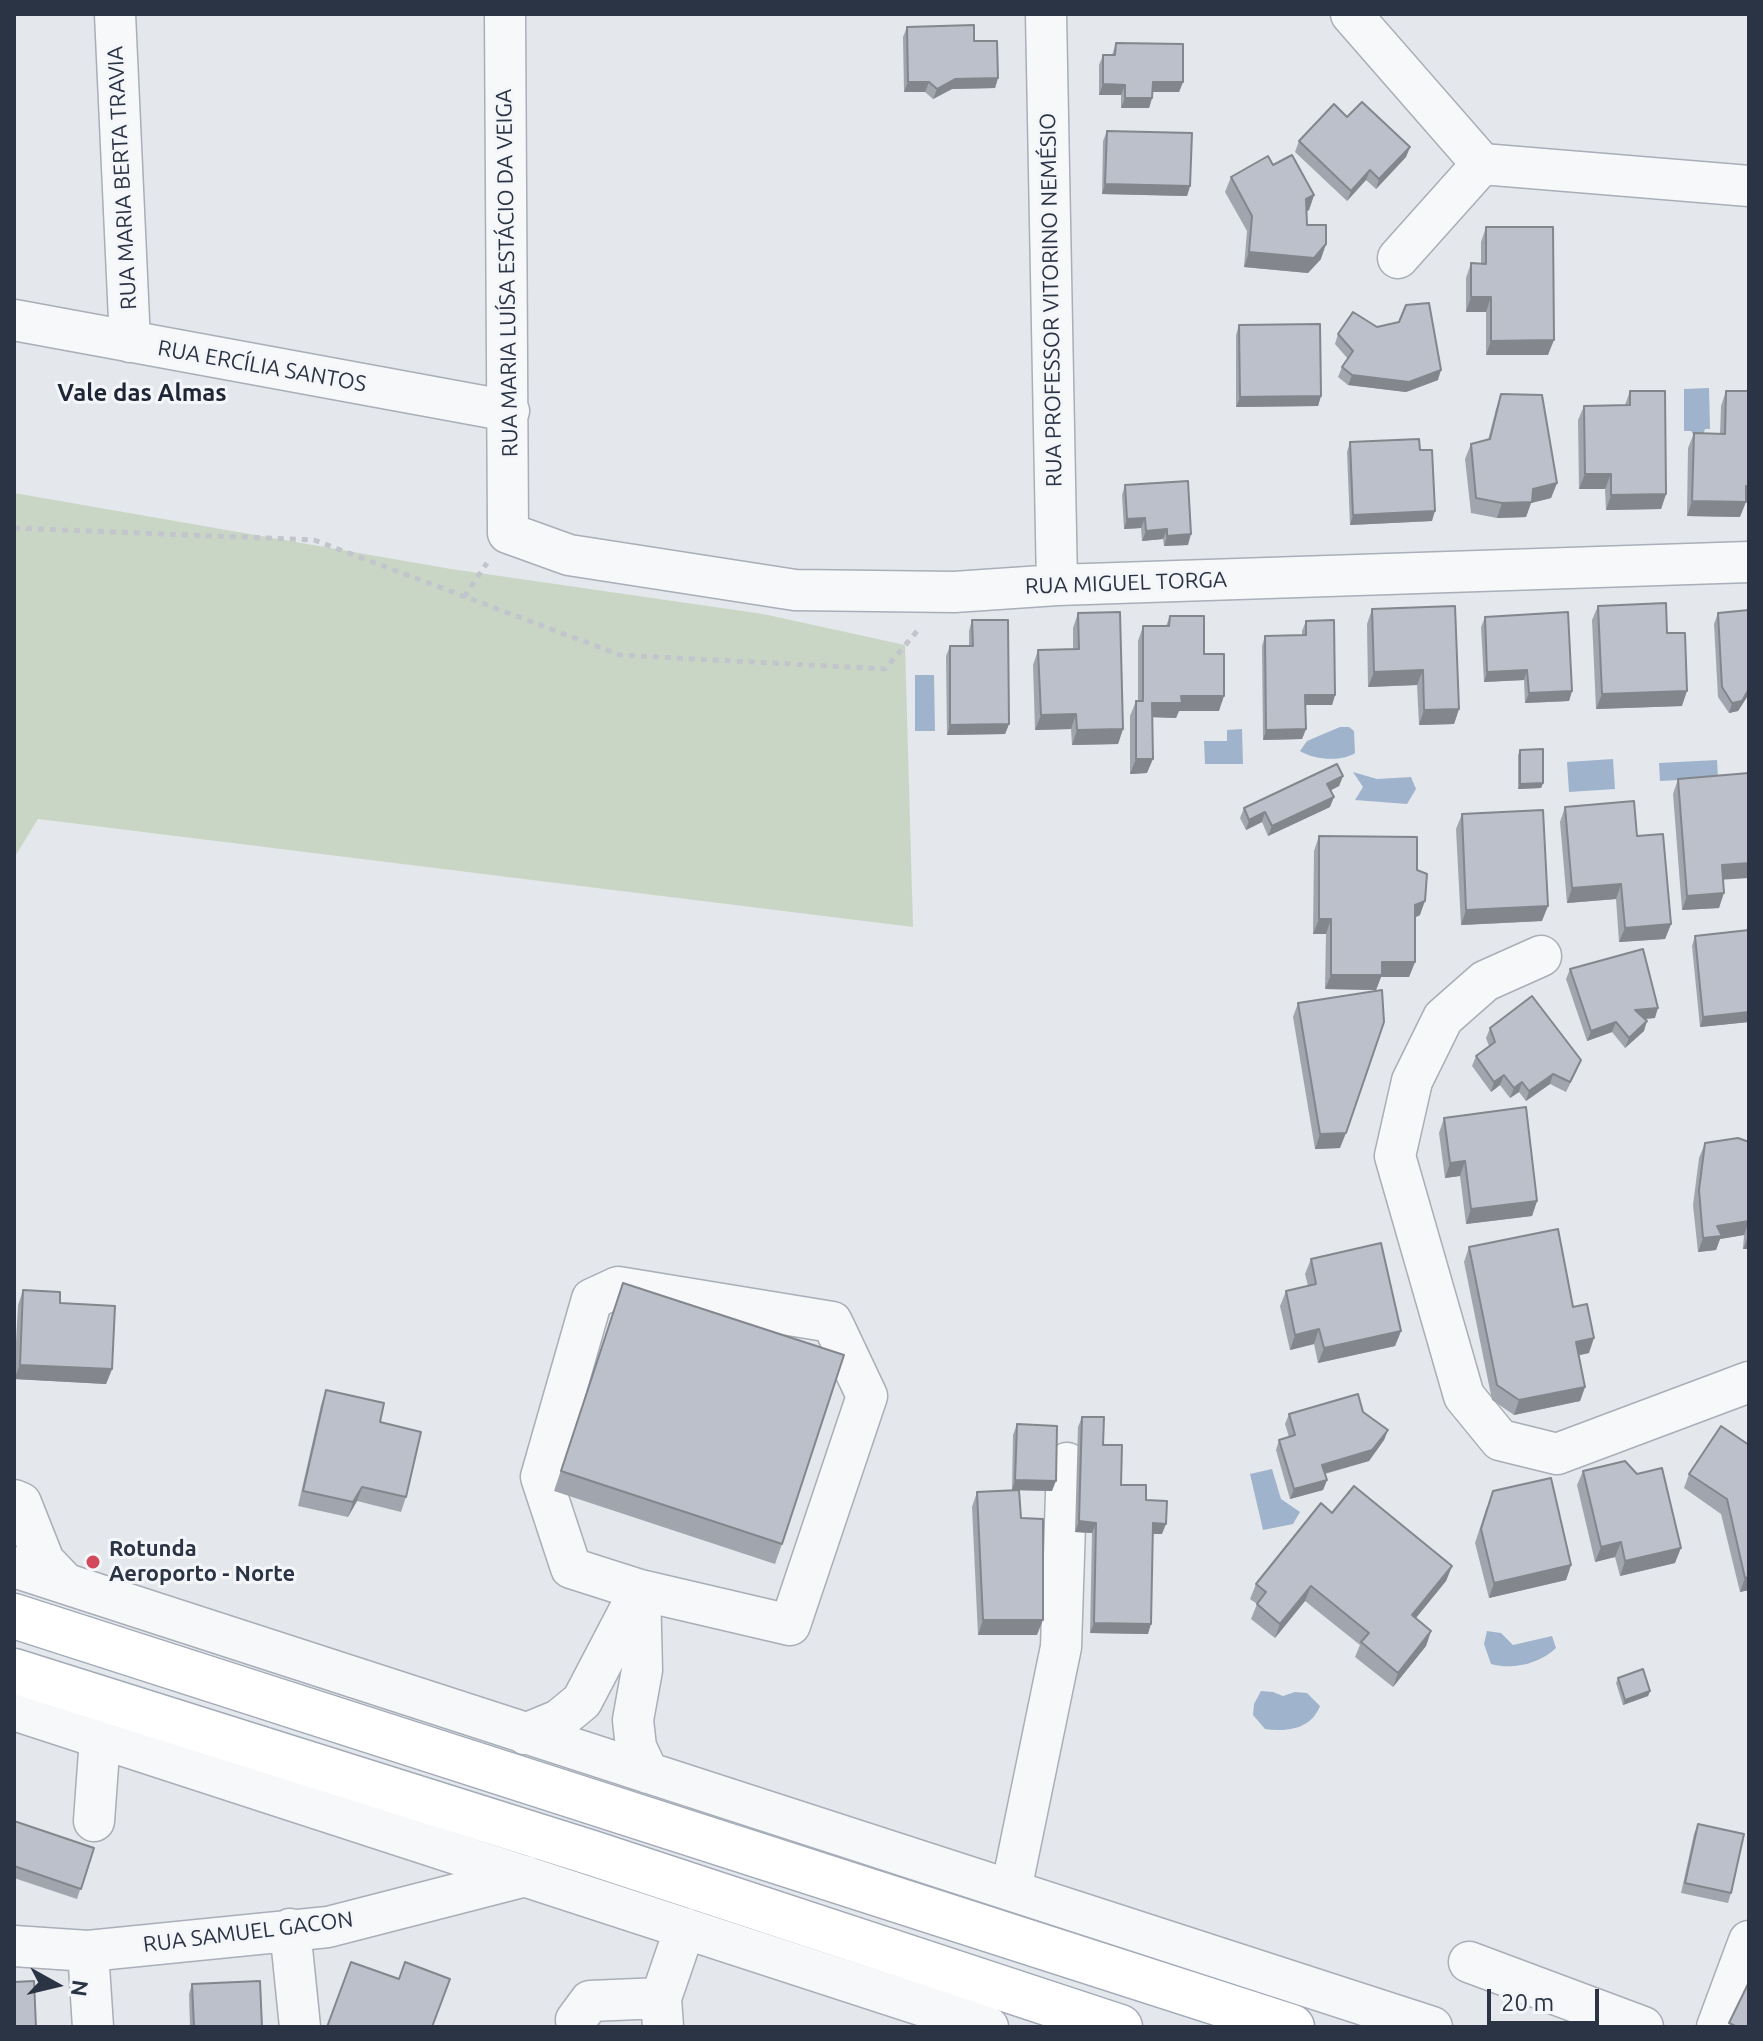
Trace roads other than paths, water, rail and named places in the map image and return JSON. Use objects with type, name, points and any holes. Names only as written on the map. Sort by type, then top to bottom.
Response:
[{"type":"main road","points":[[14,1616],[1292,2027]]},
{"type":"main road","points":[[14,1671],[592,1853],[1120,2027]]},
{"type":"street","name":"RUA MARIA BERTA TRAVIA","points":[[115,14],[130,342]]},
{"type":"street","name":"RUA MARIA LUÍSA ESTÁCIO DA VEIGA","points":[[505,14],[508,533]]},
{"type":"street","name":"RUA PROFESSOR VITORINO NEMÉSIO","points":[[1046,14],[1057,585]]},
{"type":"street","points":[[1351,14],[1482,164],[1749,186]]},
{"type":"street","points":[[1398,258],[1482,164]]},
{"type":"street","name":"RUA ERCÍLIA SANTOS","points":[[14,320],[509,411]]},
{"type":"street","name":"RUA MIGUEL TORGA","points":[[508,533],[569,555],[795,590],[954,592],[1057,585],[1749,562]]},
{"type":"street","points":[[1541,956],[1485,981],[1443,1018],[1412,1081],[1395,1156],[1464,1396],[1500,1440],[1557,1454],[1749,1382]]},
{"type":"street","points":[[618,1287],[832,1322],[867,1396],[790,1625],[640,1590],[571,1568],[541,1477],[592,1299],[618,1287]]},
{"type":"street","points":[[1011,1890],[1061,1647],[1067,1463]]},
{"type":"street","points":[[14,1500],[21,1503],[21,1553],[66,1584],[1432,2027]]},
{"type":"street","points":[[640,1590],[642,1670],[633,1720],[636,1747],[648,1773]]},
{"type":"street","points":[[525,1734],[559,1720],[582,1701],[640,1590]]},
{"type":"street","points":[[14,1710],[988,2027]]},
{"type":"street","points":[[94,1821],[100,1738]]},
{"type":"street","name":"RUA SAMUEL GACON","points":[[14,1946],[88,1951],[328,1927],[526,1876]]},
{"type":"street","points":[[577,2027],[576,2020],[590,2001],[662,2013],[685,1928]]},
{"type":"street","points":[[290,1929],[300,2027]]},
{"type":"street","points":[[1717,2027],[1749,1941]]},
{"type":"street","points":[[88,1951],[93,2027]]},
{"type":"street","points":[[1469,1962],[1643,2027]]},
{"type":"water","points":[[1709,388],[1710,429],[1705,429],[1702,438],[1695,437],[1691,431],[1684,431],[1684,389]]},
{"type":"water","points":[[915,675],[934,675],[935,731],[915,731]]},
{"type":"water","points":[[1340,727],[1349,727],[1354,731],[1355,753],[1328,759],[1300,751],[1307,741]]},
{"type":"water","points":[[1242,729],[1243,764],[1205,764],[1204,741],[1227,741],[1227,730]]},
{"type":"water","points":[[1613,759],[1615,789],[1569,792],[1567,762]]},
{"type":"water","points":[[1717,760],[1718,778],[1660,781],[1659,763]]},
{"type":"water","points":[[1353,772],[1377,779],[1411,777],[1416,789],[1407,804],[1355,800],[1363,787]]},
{"type":"water","points":[[1272,1469],[1281,1499],[1300,1512],[1293,1524],[1263,1530],[1250,1474]]},
{"type":"water","points":[[1487,1631],[1501,1633],[1513,1645],[1552,1636],[1556,1648],[1542,1658],[1525,1664],[1491,1664],[1484,1644]]},
{"type":"water","points":[[1261,1691],[1283,1696],[1295,1692],[1307,1693],[1320,1706],[1311,1720],[1298,1727],[1265,1729],[1253,1715],[1254,1704]]},
{"type":"place","name":"Rotunda Aeroporto - Norte","points":[[93,1562]]},
{"type":"district","name":"Vale das Almas","points":[[142,393]]}]
